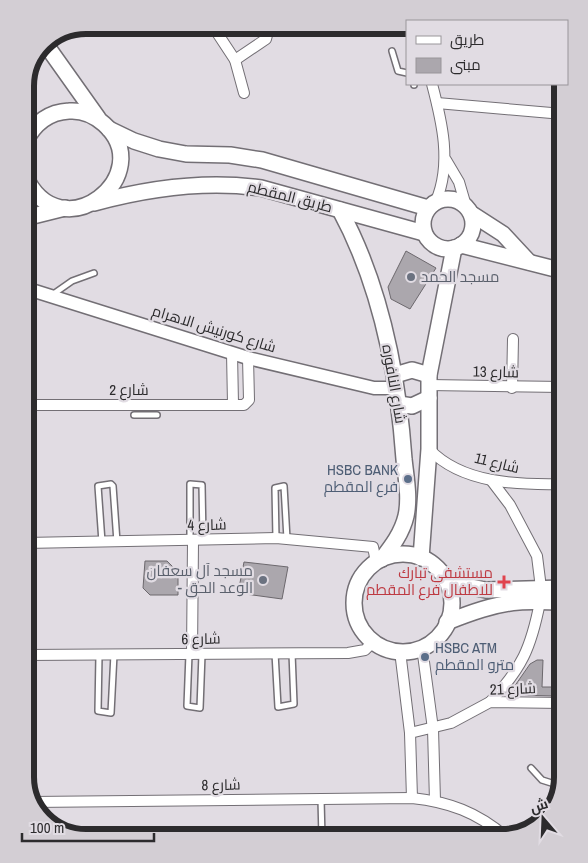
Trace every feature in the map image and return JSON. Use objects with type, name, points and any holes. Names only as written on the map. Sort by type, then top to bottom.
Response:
[{"type":"main road","points":[[49,49],[116,141],[120,155],[119,169],[114,183],[106,194],[94,203]]},
{"type":"main road","name":"طريق المقطم","points":[[34,129],[39,122],[56,113],[75,111],[104,124],[134,141],[159,149],[186,154],[230,155],[262,160],[432,204]]},
{"type":"main road","name":"طريق المقطم","points":[[66,208],[163,188],[236,185],[261,188],[424,233]]},
{"type":"main road","points":[[34,191],[39,197],[52,204],[66,208]]},
{"type":"main road","points":[[529,262],[503,234],[452,198],[432,204],[423,217],[424,233],[434,245],[444,249],[457,247],[554,268]]},
{"type":"main road","points":[[34,216],[66,208]]},
{"type":"main road","name":"شارع النافوره","points":[[340,210],[360,249],[396,382],[399,404],[408,508],[402,530],[379,560]]},
{"type":"main road","points":[[457,247],[471,234],[474,224],[469,210]]},
{"type":"main road","name":"شارع النافوره","points":[[421,558],[429,449],[429,386],[457,247]]},
{"type":"main road","points":[[396,382],[412,370],[429,386],[412,406],[399,404]]},
{"type":"main road","points":[[397,554],[421,558],[439,570],[447,582],[451,606],[447,622],[439,634],[422,647],[400,651],[391,650],[373,642],[366,635],[357,620],[354,601],[358,583],[368,568],[379,560],[397,554]]},
{"type":"main road","points":[[447,582],[481,590],[540,595],[554,599]]},
{"type":"main road","points":[[447,622],[471,612],[554,591]]},
{"type":"street","points":[[218,34],[235,60],[244,93]]},
{"type":"street","points":[[235,60],[266,39],[267,34]]},
{"type":"street","points":[[432,85],[446,160],[443,183],[432,204]]},
{"type":"street","points":[[437,103],[554,115]]},
{"type":"street","points":[[446,160],[458,182],[469,210]]},
{"type":"street","name":"شارع كورنيش الاهرام","points":[[34,291],[248,358],[374,388],[396,382]]},
{"type":"street","points":[[512,388],[513,339]]},
{"type":"street","points":[[232,353],[233,404],[244,405],[249,400],[248,358]]},
{"type":"street","name":"شارع 13","points":[[429,386],[554,387]]},
{"type":"street","name":"شارع 2","points":[[34,404],[146,410],[233,404]]},
{"type":"street","name":"شارع 11","points":[[429,449],[445,463],[490,479],[521,485],[554,484]]},
{"type":"street","points":[[490,479],[510,505],[537,556],[540,595],[530,644],[520,667],[490,702]]},
{"type":"street","name":"شارع 4","points":[[34,543],[276,538],[373,547],[379,560]]},
{"type":"street","points":[[194,654],[196,541]]},
{"type":"street","name":"شارع 6","points":[[34,655],[358,652],[365,650],[373,642]]},
{"type":"street","points":[[422,647],[433,729],[435,801]]},
{"type":"street","points":[[400,651],[410,733],[412,798],[435,801],[469,811],[496,829]]},
{"type":"street","name":"شارع 21","points":[[410,733],[433,729],[460,720],[490,702],[554,703]]},
{"type":"street","name":"شارع 8","points":[[40,802],[412,798]]},
{"type":"lane","points":[[392,51],[398,71],[406,73]]},
{"type":"lane","points":[[51,296],[72,281],[94,274]]},
{"type":"lane","points":[[134,415],[146,410],[157,415]]},
{"type":"lane","points":[[102,542],[98,486],[111,484],[113,486],[117,542]]},
{"type":"lane","points":[[190,484],[202,485],[196,541],[190,484]]},
{"type":"lane","points":[[276,538],[275,488],[284,486],[287,539]]},
{"type":"lane","points":[[274,653],[278,707],[294,704],[292,653]]},
{"type":"lane","points":[[99,654],[98,711],[111,713],[114,654]]},
{"type":"lane","points":[[194,654],[200,708],[188,706],[194,654]]},
{"type":"lane","points":[[531,768],[542,780],[554,784]]},
{"type":"lane","points":[[321,799],[322,829]]},
{"type":"building","name":"مسجد الحمد","points":[[406,251],[436,268],[410,309],[391,299],[388,287]]},
{"type":"building","points":[[145,561],[167,561],[178,572],[178,595],[150,595],[143,588]]},
{"type":"building","name":"مسجد آل سعفان - الوعد الحق","points":[[244,562],[288,567],[282,599],[238,593]]},
{"type":"building","points":[[537,660],[543,660],[542,687],[554,687],[554,696],[516,695],[514,687],[530,664]]},
{"type":"place","name":"مسجد الحمد","points":[[411,277]]},
{"type":"place","name":"HSBC BANK فرع المقطم","points":[[408,479]]},
{"type":"place","name":"مسجد آل سعفان - الوعد الحق","points":[[263,580]]},
{"type":"place","name":"مستشفى تبارك للاطفال فرع المقطم","points":[[504,582]]},
{"type":"place","name":"HSBC ATM مترو المقطم","points":[[425,657]]}]
